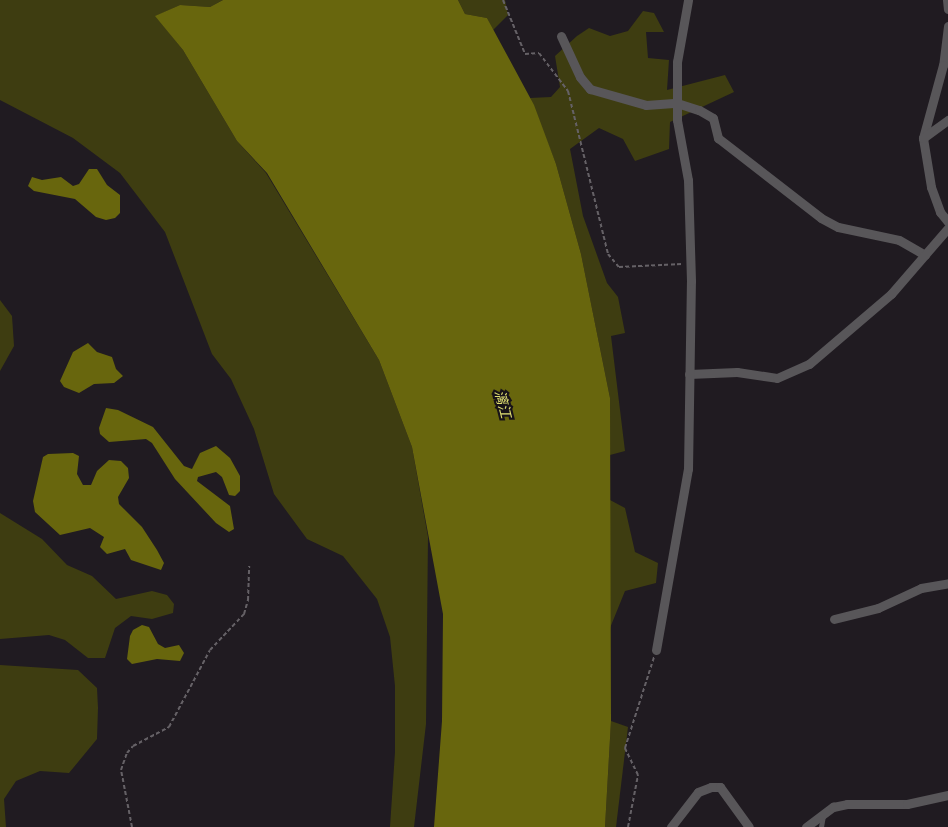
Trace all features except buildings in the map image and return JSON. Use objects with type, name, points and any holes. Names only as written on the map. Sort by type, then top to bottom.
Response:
[{"type":"street","points":[[656,650],[688,469],[690,263],[688,180],[677,103],[677,62],[688,0]]},
{"type":"street","points":[[947,0],[948,9]]},
{"type":"street","points":[[948,26],[943,65],[923,138],[931,187],[940,212],[948,222]]},
{"type":"street","points":[[561,36],[580,77],[590,89],[646,105],[677,103],[713,118],[718,138],[821,218],[838,227],[899,240],[925,255]]},
{"type":"street","points":[[923,138],[948,120]]},
{"type":"street","points":[[689,374],[737,372],[777,378],[809,364],[891,294],[948,228]]},
{"type":"street","points":[[834,619],[878,608],[921,588],[948,583]]},
{"type":"street","points":[[671,827],[698,792],[711,787],[720,787],[748,827]]},
{"type":"street","points":[[806,827],[824,814],[847,804],[907,804],[948,795]]},
{"type":"lane","points":[[821,827],[824,814]]},
{"type":"path","points":[[503,0],[525,54],[539,53],[568,90],[608,254],[619,267],[690,263]]},
{"type":"path","points":[[132,827],[121,770],[127,753],[133,746],[169,728],[210,650],[244,614],[248,600],[249,566]]},
{"type":"path","points":[[628,827],[638,775],[625,748],[656,650]]},
{"type":"shaded area","points":[[0,0],[223,0],[210,7],[180,5],[156,16],[183,50],[237,141],[266,173],[379,360],[412,447],[428,537],[426,724],[414,827],[390,827],[395,752],[395,686],[390,637],[377,599],[343,556],[307,539],[274,494],[254,429],[231,379],[212,354],[165,232],[120,173],[73,138],[0,100]]},
{"type":"shaded area","points":[[458,0],[505,0],[508,15],[493,30],[487,18],[465,14]]},
{"type":"shaded area","points":[[643,11],[654,13],[664,32],[646,32],[648,58],[669,60],[667,90],[725,75],[734,92],[670,122],[669,149],[635,161],[623,139],[599,128],[570,149],[583,216],[607,283],[618,297],[625,333],[611,336],[625,451],[610,455],[610,398],[581,254],[556,164],[530,98],[551,97],[560,87],[555,56],[577,36],[589,28],[610,36],[628,31]]},
{"type":"shaded area","points":[[0,300],[12,316],[14,346],[0,371]]},
{"type":"shaded area","points":[[610,500],[625,508],[635,552],[658,563],[656,583],[625,591],[610,628]]},
{"type":"shaded area","points":[[0,513],[42,539],[67,565],[92,576],[116,599],[152,591],[167,595],[174,604],[173,613],[152,619],[131,616],[115,628],[105,658],[88,658],[65,640],[49,635],[0,639]]},
{"type":"shaded area","points":[[0,665],[78,670],[97,688],[98,708],[97,739],[69,773],[40,771],[16,781],[4,799],[6,827],[0,827]]},
{"type":"shaded area","points":[[611,721],[628,727],[616,827],[605,827]]},
{"type":"water","name":"漓江","points":[[223,0],[458,0],[465,14],[487,18],[534,105],[556,164],[581,254],[610,398],[611,721],[605,827],[434,827],[442,721],[443,614],[412,447],[379,360],[267,173],[237,141],[183,50],[155,16],[180,5],[210,7]]},
{"type":"water","points":[[89,169],[97,169],[107,185],[120,195],[120,213],[115,218],[106,220],[96,217],[75,199],[34,191],[28,186],[32,177],[42,180],[61,177],[73,186],[79,184]]},
{"type":"water","points":[[88,343],[97,352],[112,357],[116,369],[123,376],[114,383],[94,384],[79,393],[64,387],[60,381],[73,352]]},
{"type":"water","points":[[106,408],[118,410],[153,427],[184,466],[192,469],[200,453],[216,446],[230,458],[240,476],[240,491],[235,496],[229,495],[222,477],[216,472],[198,477],[197,481],[230,506],[234,529],[229,532],[216,523],[175,479],[152,443],[146,439],[109,442],[100,434],[99,428]]},
{"type":"water","points":[[73,453],[79,456],[77,474],[83,485],[91,485],[97,471],[109,460],[121,461],[128,468],[129,478],[118,497],[119,504],[142,527],[157,550],[164,563],[161,570],[131,560],[125,549],[107,554],[100,547],[104,537],[90,528],[60,535],[35,512],[33,501],[43,457],[48,454]]},
{"type":"water","points":[[142,625],[149,627],[158,644],[165,648],[179,645],[184,653],[180,661],[157,659],[132,664],[127,659],[130,636],[133,630]]}]
